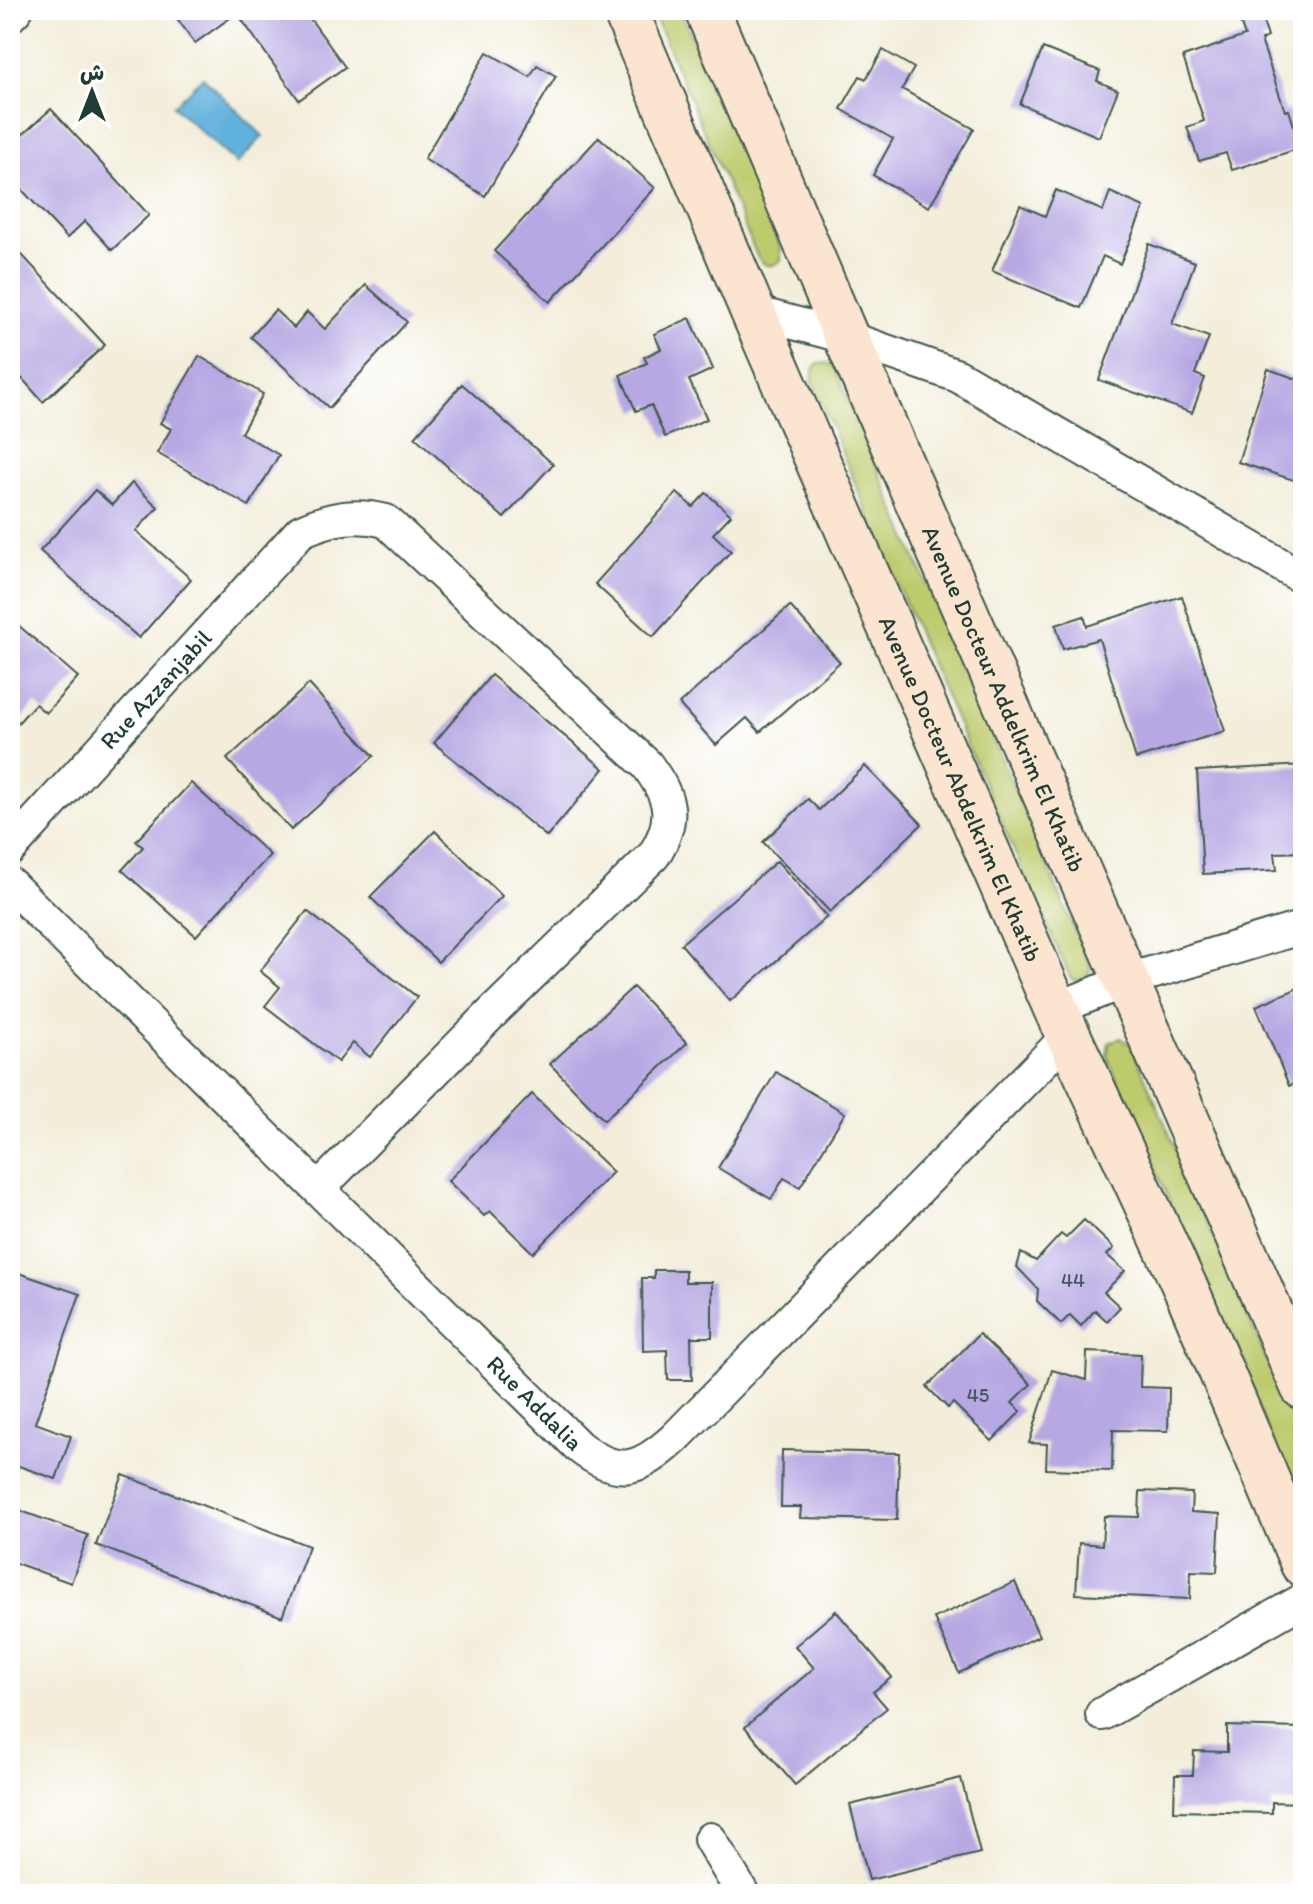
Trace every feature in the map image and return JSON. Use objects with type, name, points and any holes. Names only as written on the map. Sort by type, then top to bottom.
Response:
[{"type":"main road","name":"Avenue Docteur Abdelkrim El Khatib","points":[[625,10],[1062,1023],[1190,1298],[1303,1564]]},
{"type":"main road","name":"Avenue Docteur Addelkrim El Khatib","points":[[707,10],[1303,1387]]},
{"type":"street","points":[[10,16],[16,10]]},
{"type":"street","points":[[753,312],[846,337],[958,376],[1303,578]]},
{"type":"street","name":"Rue Azzanjabil","points":[[10,849],[301,531],[336,518],[355,516],[386,521],[647,765],[669,805],[665,837],[654,855],[319,1188]]},
{"type":"street","name":"Rue Addalia","points":[[10,884],[579,1447],[596,1461],[611,1467],[641,1464],[657,1455],[675,1438],[1062,1023]]},
{"type":"street","points":[[1062,1023],[1125,981],[1303,927]]},
{"type":"street","points":[[1102,1714],[1303,1600]]},
{"type":"street","points":[[710,1839],[743,1894]]},
{"type":"green space","points":[[652,10],[680,10],[781,249],[781,260],[775,264],[766,265],[758,258]]},
{"type":"green space","points":[[827,363],[834,367],[1090,966],[1085,979],[1074,981],[1070,977],[923,645],[812,380],[814,368]]},
{"type":"green space","points":[[1121,1038],[1131,1045],[1303,1444],[1303,1511],[1107,1056],[1109,1043]]},
{"type":"water","points":[[203,77],[263,136],[237,164],[173,106]]},
{"type":"building","points":[[171,10],[304,10],[345,67],[299,100],[237,13],[195,43]]},
{"type":"building","points":[[1236,10],[1259,10],[1268,37],[1261,40],[1301,148],[1232,170],[1226,153],[1199,161],[1187,127],[1204,121],[1183,57],[1245,36]]},
{"type":"building","points":[[1043,48],[1100,71],[1097,81],[1118,90],[1099,137],[1020,104]]},
{"type":"building","points":[[883,50],[914,68],[902,89],[974,129],[929,207],[873,175],[893,139],[841,109],[860,76],[866,79]]},
{"type":"building","points":[[487,52],[530,77],[537,65],[556,76],[485,196],[424,159]]},
{"type":"building","points":[[51,109],[149,215],[112,250],[85,221],[67,238],[10,177],[10,146]]},
{"type":"building","points":[[599,137],[655,188],[550,302],[494,251]]},
{"type":"building","points":[[1056,190],[1103,211],[1110,192],[1144,207],[1120,264],[1103,256],[1081,308],[992,271],[1020,205],[1045,216]]},
{"type":"building","points":[[12,244],[105,345],[43,402],[10,365]]},
{"type":"building","points":[[1149,244],[1195,262],[1172,324],[1209,337],[1195,374],[1205,378],[1192,413],[1099,380]]},
{"type":"building","points":[[366,285],[407,322],[329,408],[251,337],[275,310],[294,328],[307,312],[325,329]]},
{"type":"building","points":[[690,318],[713,369],[689,380],[707,419],[665,437],[651,405],[636,411],[620,375],[647,363],[644,357],[661,349],[654,334]]},
{"type":"building","points":[[199,356],[263,394],[241,433],[279,455],[249,506],[157,453],[171,429],[160,423]]},
{"type":"building","points":[[1268,369],[1300,380],[1303,371],[1303,483],[1238,462]]},
{"type":"building","points":[[462,384],[553,464],[504,518],[415,437]]},
{"type":"building","points":[[132,483],[158,507],[136,531],[191,579],[139,638],[40,551],[95,490],[112,505]]},
{"type":"building","points":[[677,493],[693,507],[706,493],[731,515],[713,534],[731,551],[653,637],[595,584]]},
{"type":"building","points":[[1182,596],[1225,731],[1136,759],[1099,639],[1063,649],[1056,625],[1084,616],[1087,626]]},
{"type":"building","points":[[790,606],[840,662],[760,732],[747,718],[716,745],[679,704]]},
{"type":"building","points":[[10,618],[78,677],[46,713],[35,704],[10,732]]},
{"type":"building","points":[[491,675],[604,769],[547,837],[434,743]]},
{"type":"building","points":[[309,684],[374,756],[291,830],[227,759]]},
{"type":"building","points":[[1303,765],[1303,852],[1275,853],[1277,870],[1203,874],[1197,771]]},
{"type":"building","points":[[865,766],[922,824],[830,912],[763,842],[808,799],[819,810]]},
{"type":"building","points":[[191,783],[270,855],[196,936],[122,870],[143,847],[136,841]]},
{"type":"building","points":[[435,831],[502,896],[438,962],[370,897]]},
{"type":"building","points":[[777,861],[827,917],[730,1001],[681,944]]},
{"type":"building","points":[[307,911],[417,997],[370,1057],[353,1043],[338,1062],[265,1006],[280,987],[260,971]]},
{"type":"building","points":[[1303,986],[1303,1080],[1289,1086],[1256,1006]]},
{"type":"building","points":[[633,987],[687,1043],[604,1120],[550,1064]]},
{"type":"building","points":[[776,1072],[845,1113],[800,1187],[784,1178],[771,1199],[718,1168]]},
{"type":"building","points":[[532,1094],[613,1172],[533,1253],[490,1211],[484,1216],[448,1181]]},
{"type":"building","points":[[1084,1220],[1114,1248],[1107,1255],[1125,1271],[1104,1292],[1120,1307],[1107,1321],[1095,1310],[1081,1326],[1070,1315],[1061,1324],[1037,1301],[1038,1289],[1017,1267],[1021,1253],[1036,1261],[1061,1234],[1066,1238]]},
{"type":"building","points":[[10,1270],[80,1294],[35,1423],[71,1436],[56,1479],[10,1463]]},
{"type":"building","points":[[654,1270],[685,1270],[685,1282],[712,1282],[712,1337],[691,1337],[692,1380],[668,1380],[667,1350],[643,1351],[642,1278],[654,1278]]},
{"type":"building","points":[[979,1334],[1031,1384],[1012,1403],[1021,1411],[992,1441],[953,1403],[948,1408],[927,1387]]},
{"type":"building","points":[[1087,1352],[1141,1354],[1140,1387],[1169,1388],[1168,1431],[1113,1430],[1112,1471],[1046,1469],[1047,1444],[1029,1443],[1052,1370],[1086,1380]]},
{"type":"building","points":[[782,1450],[899,1453],[897,1520],[800,1518],[801,1507],[781,1507]]},
{"type":"building","points":[[123,1475],[309,1546],[282,1617],[96,1545]]},
{"type":"building","points":[[1140,1491],[1192,1493],[1191,1512],[1220,1514],[1217,1572],[1191,1571],[1190,1599],[1076,1594],[1079,1543],[1102,1545],[1104,1516],[1139,1517]]},
{"type":"building","points":[[10,1507],[88,1535],[71,1583],[10,1561]]},
{"type":"building","points":[[1015,1582],[1039,1636],[959,1673],[934,1618]]},
{"type":"building","points":[[836,1611],[892,1677],[873,1692],[887,1708],[795,1785],[745,1727],[814,1668],[795,1646]]},
{"type":"building","points":[[1227,1726],[1303,1728],[1303,1803],[1272,1802],[1272,1813],[1174,1811],[1175,1775],[1193,1775],[1194,1751],[1227,1752]]},
{"type":"building","points":[[961,1778],[980,1853],[869,1880],[850,1805]]}]
